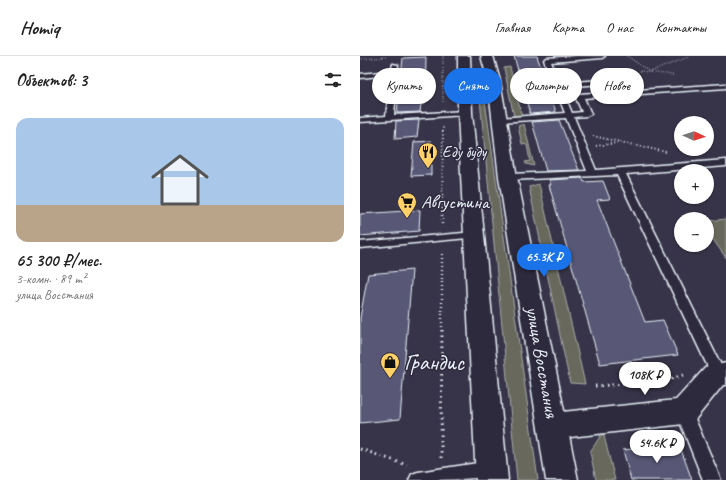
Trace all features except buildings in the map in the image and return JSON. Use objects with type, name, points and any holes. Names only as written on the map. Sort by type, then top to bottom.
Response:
[{"type":"main road","name":"улица Восстания","points":[[464,56],[472,68]]},
{"type":"main road","name":"улица Восстания","points":[[483,68],[487,56]]},
{"type":"main road","name":"улица Восстания","points":[[469,104],[465,114],[492,474]]},
{"type":"main road","name":"улица Восстания","points":[[492,104],[500,120],[508,177],[562,480]]},
{"type":"main road","points":[[553,426],[684,412],[718,372]]},
{"type":"lane","points":[[550,68],[547,60],[602,56]]},
{"type":"lane","points":[[360,76],[372,75]]},
{"type":"lane","points":[[500,120],[587,114],[579,96],[726,86]]},
{"type":"lane","points":[[390,118],[391,104]]},
{"type":"lane","points":[[565,104],[593,174]]},
{"type":"lane","points":[[360,120],[465,114]]},
{"type":"lane","points":[[714,164],[726,163]]},
{"type":"lane","points":[[508,177],[593,174],[674,167]]},
{"type":"lane","points":[[620,172],[718,372]]},
{"type":"lane","points":[[360,245],[475,235]]},
{"type":"lane","points":[[684,412],[712,480]]},
{"type":"lane","points":[[418,480],[492,474]]},
{"type":"path","points":[[360,449],[441,477],[443,56]]},
{"type":"path","points":[[627,56],[650,72],[691,56]]},
{"type":"path","points":[[576,132],[682,156],[689,164]]},
{"type":"path","points":[[583,148],[620,142]]},
{"type":"path","points":[[595,386],[662,382],[718,372]]},
{"type":"green space","points":[[504,68],[510,68],[510,97]]},
{"type":"green space","points":[[480,104],[485,104],[538,480],[517,480]]},
{"type":"green space","points":[[511,104],[519,104],[522,117],[514,117]]},
{"type":"green space","points":[[524,124],[534,166],[526,164],[525,162],[530,161],[527,145],[522,144],[518,126]]},
{"type":"green space","points":[[539,184],[585,384],[570,383],[529,187]]},
{"type":"green space","points":[[726,219],[726,258],[714,241],[714,220]]},
{"type":"green space","points":[[603,432],[615,480],[596,480],[590,452]]},
{"type":"place","name":"Еду буду","points":[[428,169]]},
{"type":"place","name":"Августина","points":[[407,219]]},
{"type":"place","name":"Грандис","points":[[390,379]]}]
